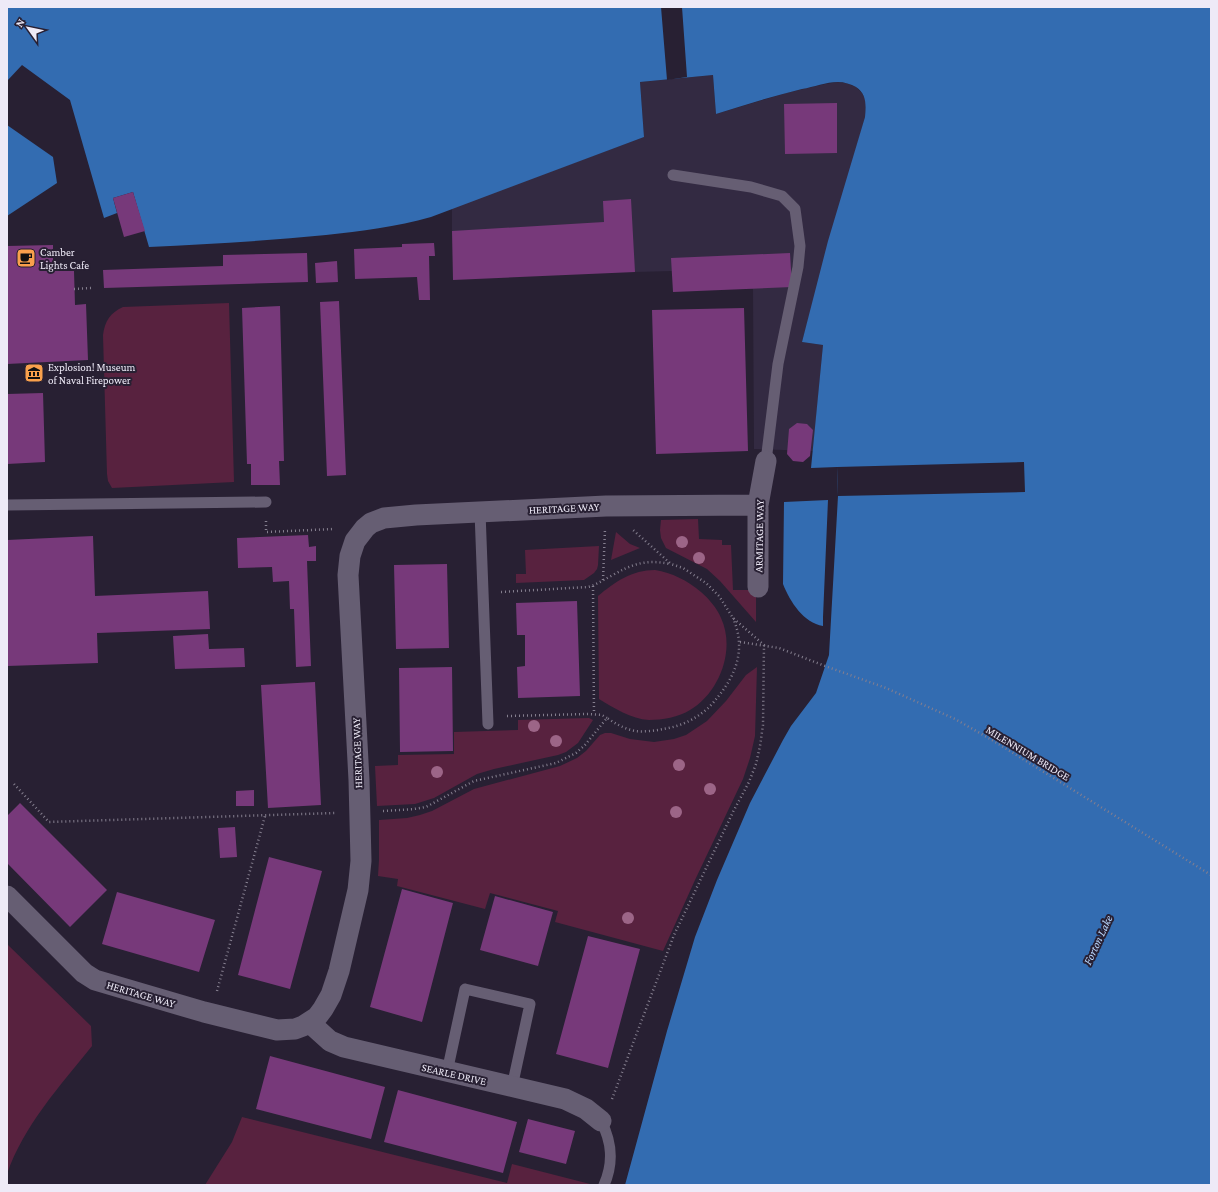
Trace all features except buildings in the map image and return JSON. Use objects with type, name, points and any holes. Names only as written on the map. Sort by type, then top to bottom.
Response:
[{"type":"street","name":"ARMITAGE WAY","points":[[758,587],[758,505],[766,461]]},
{"type":"street","name":"HERITAGE WAY","points":[[7,896],[78,967],[90,977],[100,982],[212,1014],[277,1030],[295,1029],[310,1023],[323,1009],[331,995],[337,978],[358,890],[360,873],[361,848],[350,812],[359,780],[348,576],[352,548],[359,535],[365,528],[378,520],[391,517],[606,506],[758,505]]},
{"type":"street","name":"SEARLE DRIVE","points":[[310,1023],[330,1041],[344,1047],[572,1102],[586,1108],[602,1122]]},
{"type":"lane","points":[[673,175],[751,187],[782,196],[795,209],[800,246],[798,267],[778,364],[766,461]]},
{"type":"lane","points":[[7,505],[266,502]]},
{"type":"lane","points":[[480,512],[487,720]]},
{"type":"lane","points":[[447,1072],[465,989],[530,1004],[512,1087]]},
{"type":"lane","points":[[602,1122],[609,1139],[611,1152],[608,1173],[604,1185]]},
{"type":"path","points":[[74,289],[92,288]]},
{"type":"path","points":[[266,502],[266,532],[365,528]]},
{"type":"path","points":[[606,506],[671,564]]},
{"type":"path","points":[[604,580],[606,506]]},
{"type":"path","points":[[483,593],[593,586],[636,564],[654,561],[671,564],[683,568],[706,583],[719,596],[733,618],[738,630],[740,642],[735,667],[726,686],[712,704],[704,712],[694,718],[672,727],[642,731],[625,728],[602,715],[594,714],[487,720]]},
{"type":"path","points":[[593,586],[594,714]]},
{"type":"path","points":[[602,1122],[674,935],[749,782],[756,764],[763,725],[764,645],[733,618]]},
{"type":"path","name":"MILENNIUM BRIDGE","points":[[740,642],[764,645],[793,653],[886,688],[956,719],[1211,875]]},
{"type":"path","points":[[14,784],[49,822],[265,816],[400,810],[426,807],[474,782],[556,763],[576,753],[585,745],[607,718]]},
{"type":"path","points":[[212,1014],[265,816]]},
{"type":"shaded area","points":[[713,75],[716,114],[786,93],[838,82],[856,87],[866,100],[865,117],[802,342],[823,345],[813,451],[754,449],[753,289],[672,271],[635,272],[452,231],[452,208],[644,137],[640,82]]},
{"type":"shaded area","points":[[229,303],[234,482],[112,488],[108,481],[107,474],[103,335],[109,318],[123,307]]},
{"type":"shaded area","points":[[698,519],[699,539],[722,540],[722,545],[731,545],[733,590],[756,590],[756,622],[720,581],[707,569],[666,548],[661,538],[661,520]]},
{"type":"shaded area","points":[[616,532],[630,544],[640,548],[611,560]]},
{"type":"shaded area","points":[[599,546],[597,569],[584,580],[516,583],[516,574],[526,574],[525,550]]},
{"type":"shaded area","points":[[655,570],[673,575],[685,581],[707,598],[715,607],[721,618],[727,643],[722,670],[717,682],[700,702],[681,715],[665,719],[649,720],[636,718],[599,699],[598,596],[624,578],[639,572]]},
{"type":"shaded area","points":[[757,667],[755,736],[750,758],[743,779],[663,951],[555,922],[558,911],[490,893],[485,909],[397,886],[398,879],[378,876],[379,820],[407,818],[420,815],[432,811],[474,789],[560,766],[577,758],[586,751],[600,735],[605,733],[611,733],[630,739],[654,742],[674,739],[686,735],[707,721],[726,701],[746,675]]},
{"type":"shaded area","points":[[589,718],[593,720],[578,743],[566,752],[477,774],[434,798],[415,804],[377,806],[375,766],[398,765],[398,755],[454,754],[454,732],[518,730],[518,720]]},
{"type":"shaded area","points":[[7,944],[91,1026],[92,1046],[56,1091],[33,1123],[14,1156],[7,1174]]},
{"type":"shaded area","points":[[242,1117],[507,1183],[512,1164],[590,1185],[205,1185],[232,1142]]},
{"type":"water","name":"Forton Lake","points":[[7,7],[1211,7],[1211,1185],[625,1185],[667,1031],[695,937],[717,880],[750,803],[791,726],[816,693],[829,655],[838,496],[837,467],[811,468],[823,345],[802,342],[828,241],[865,117],[865,100],[860,90],[845,83],[829,83],[780,95],[716,114],[713,75],[640,82],[644,137],[431,217],[392,226],[326,235],[260,241],[149,247],[133,192],[113,198],[117,213],[104,218],[70,100],[22,65],[7,81]]},
{"type":"water","points":[[7,125],[53,157],[57,183],[7,216]]},
{"type":"water","points":[[828,500],[823,626],[810,621],[798,611],[783,584],[784,502]]},
{"type":"pier","points":[[661,7],[682,7],[687,77],[667,80]]},
{"type":"pier","points":[[1024,462],[1025,492],[838,496],[837,467]]},
{"type":"place","name":"Camber Lights Cafe","points":[[26,258]]},
{"type":"place","name":"Explosion! Museum of Naval Firepower","points":[[34,373]]}]
